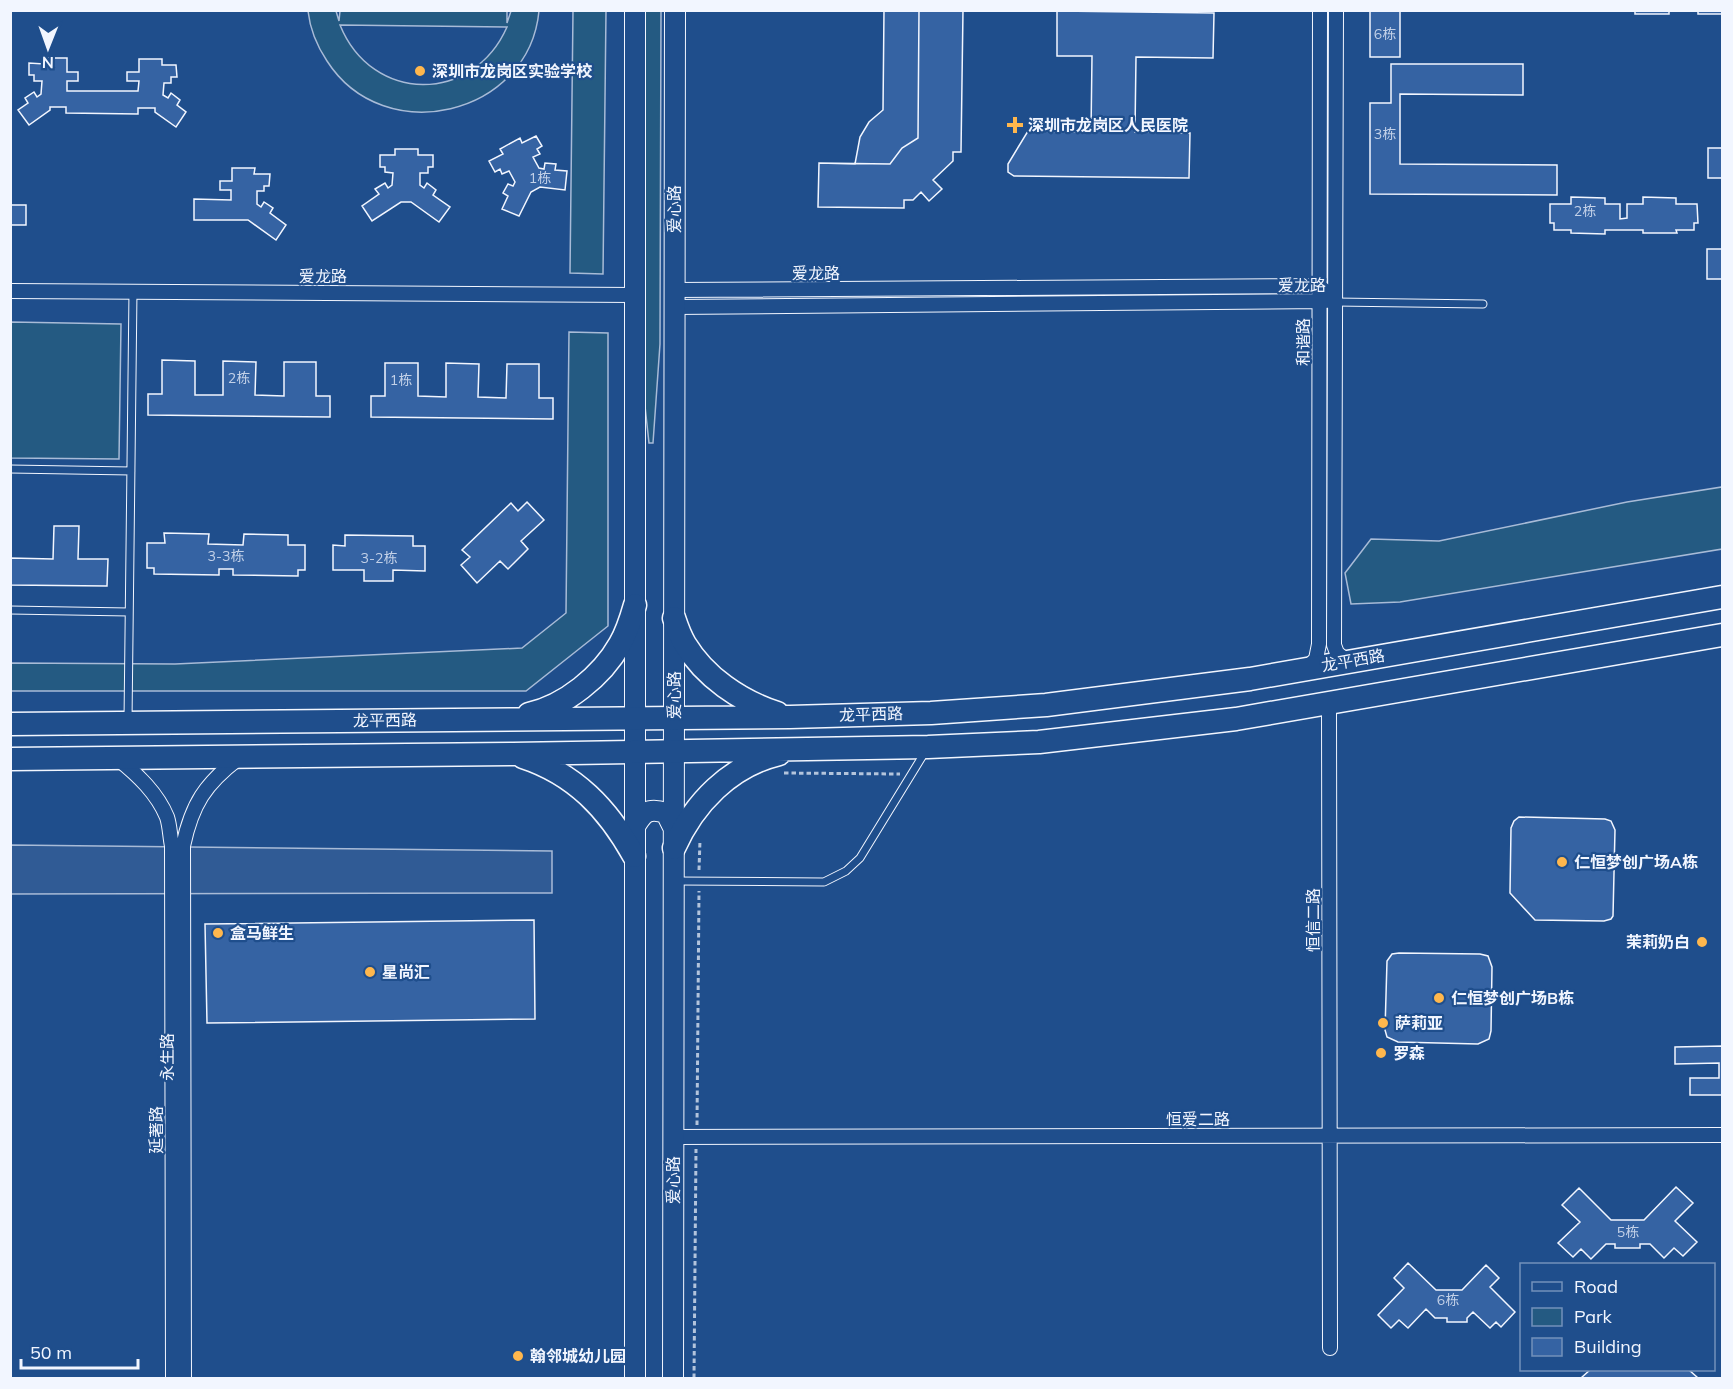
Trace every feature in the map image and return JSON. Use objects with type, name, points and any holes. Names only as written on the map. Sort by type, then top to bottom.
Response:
[{"type":"main road","name":"龙平西路","points":[[10,724],[790,717],[1046,705],[1227,682],[1722,597]]},
{"type":"main road","points":[[510,719],[534,713],[556,703],[577,691],[595,675],[620,645],[635,605]]},
{"type":"main road","points":[[674,618],[684,642],[697,661],[712,676],[734,693],[760,707],[790,717]]},
{"type":"main road","name":"龙平西路","points":[[10,759],[635,752],[928,747],[1039,742],[1236,719],[1722,635]]},
{"type":"main road","points":[[674,838],[708,795],[724,781],[744,768],[768,757],[802,748]]},
{"type":"main road","points":[[513,754],[541,764],[565,777],[586,793],[620,830],[634,856]]},
{"type":"street","points":[[635,10],[635,1378]]},
{"type":"street","name":"爱心路","points":[[673,1378],[675,10]]},
{"type":"street","name":"和谐路","points":[[1306,669],[1316,659],[1319,644],[1320,10]]},
{"type":"street","name":"和谐路","points":[[1336,10],[1334,645],[1337,653],[1347,661]]},
{"type":"street","name":"爱龙路","points":[[674,298],[1320,286],[1335,302]]},
{"type":"street","name":"爱龙路","points":[[10,291],[635,295]]},
{"type":"street","name":"爱龙路","points":[[674,298],[1335,302]]},
{"type":"street","name":"恒信二路","points":[[1329,704],[1330,1348]]},
{"type":"street","name":"永生路","points":[[184,1378],[183,846],[189,818],[203,793],[220,773],[242,756]]},
{"type":"street","name":"延著路","points":[[116,758],[136,773],[154,794],[167,818],[172,846],[172,1378]]},
{"type":"street","points":[[634,828],[642,814],[655,810],[666,813],[674,838]]},
{"type":"street","name":"恒爱二路","points":[[673,1137],[1722,1135]]},
{"type":"lane","points":[[128,723],[133,291]]},
{"type":"lane","points":[[1335,302],[1483,304]]},
{"type":"lane","points":[[10,469],[131,471]]},
{"type":"lane","points":[[10,610],[129,612]]},
{"type":"lane","points":[[674,881],[824,882],[846,871],[860,858],[928,747]]},
{"type":"path","points":[[784,773],[911,774]]},
{"type":"path","points":[[694,1378],[701,831]]},
{"type":"green space","points":[[661,10],[660,344],[653,443],[649,443],[644,397],[644,11]]},
{"type":"green space","points":[[308,11],[336,11],[339,21],[340,11],[507,11],[507,23],[511,11],[539,11],[529,47],[510,76],[483,96],[451,109],[416,112],[383,106],[352,89],[323,55],[314,37]],"holes":[[[340,25],[507,27],[491,52],[471,70],[448,81],[423,84],[398,81],[375,69],[355,51]]]},
{"type":"green space","points":[[573,11],[606,11],[603,274],[570,273]]},
{"type":"green space","points":[[11,322],[121,324],[119,459],[11,458]]},
{"type":"green space","points":[[569,332],[608,333],[608,626],[526,691],[11,691],[11,663],[175,664],[522,648],[566,613]]},
{"type":"green space","points":[[1722,487],[1722,549],[1400,602],[1351,604],[1345,573],[1371,539],[1439,541],[1627,502]]},
{"type":"shaded area","points":[[11,845],[552,851],[552,893],[11,894]]},
{"type":"building","points":[[884,10],[963,10],[961,152],[953,152],[953,161],[933,180],[942,189],[929,201],[921,192],[913,200],[904,200],[904,208],[818,207],[819,163],[855,164],[860,137],[869,122],[883,110]]},
{"type":"building","points":[[919,10],[963,10],[961,152],[953,152],[953,161],[933,180],[942,189],[929,201],[921,192],[913,200],[904,200],[904,208],[818,207],[819,163],[890,164],[902,148],[918,138]]},
{"type":"building","points":[[1370,10],[1400,10],[1400,57],[1370,57]]},
{"type":"building","points":[[1635,10],[1669,10],[1669,14],[1635,14]]},
{"type":"building","points":[[1698,10],[1722,10],[1722,14],[1698,14]]},
{"type":"building","points":[[1057,11],[1214,13],[1213,58],[1136,57],[1135,132],[1190,133],[1189,178],[1014,176],[1008,172],[1008,164],[1028,131],[1091,132],[1092,56],[1057,56]]},
{"type":"building","points":[[44,58],[67,58],[67,72],[78,72],[78,81],[67,81],[67,91],[138,91],[139,81],[127,81],[127,72],[139,72],[139,59],[162,59],[162,65],[176,65],[177,77],[171,77],[171,83],[164,83],[163,95],[168,98],[171,93],[180,100],[177,105],[186,112],[176,127],[155,112],[155,108],[138,108],[138,114],[66,113],[66,107],[50,107],[50,110],[29,125],[18,110],[28,103],[25,98],[34,92],[37,97],[41,94],[42,81],[34,81],[34,75],[29,75],[29,63],[44,64]]},
{"type":"building","points":[[1391,64],[1523,64],[1523,95],[1400,94],[1400,164],[1557,165],[1557,195],[1370,194],[1370,103],[1391,103]]},
{"type":"building","points":[[536,136],[542,146],[537,149],[540,154],[533,157],[539,168],[544,169],[545,163],[556,164],[555,170],[567,171],[565,190],[540,187],[531,192],[519,216],[502,209],[508,196],[503,193],[508,184],[513,186],[515,182],[509,171],[502,174],[500,169],[495,172],[489,161],[503,154],[500,149],[520,138],[522,143]]},
{"type":"building","points":[[1708,148],[1722,148],[1722,178],[1708,178]]},
{"type":"building","points":[[395,149],[418,149],[418,155],[433,155],[433,167],[428,167],[428,173],[420,173],[420,185],[424,188],[427,183],[436,190],[433,195],[450,207],[439,222],[411,202],[401,202],[372,221],[362,206],[379,194],[375,189],[385,183],[388,188],[392,185],[393,173],[385,172],[385,167],[380,167],[380,155],[395,155]]},
{"type":"building","points":[[232,168],[255,168],[254,174],[270,174],[269,186],[264,186],[264,191],[257,191],[257,204],[261,207],[264,202],[273,208],[270,213],[286,225],[276,240],[248,220],[194,220],[194,199],[231,200],[231,190],[220,190],[220,181],[232,181]]},
{"type":"building","points":[[1571,197],[1605,198],[1605,204],[1620,204],[1620,219],[1627,218],[1627,204],[1643,204],[1643,197],[1676,198],[1676,204],[1697,204],[1698,223],[1694,223],[1694,230],[1676,230],[1677,233],[1605,230],[1605,234],[1554,230],[1554,223],[1550,223],[1550,204],[1571,204]]},
{"type":"building","points":[[10,205],[26,205],[26,225],[10,225]]},
{"type":"building","points":[[1707,249],[1722,249],[1722,279],[1707,279]]},
{"type":"building","points":[[162,360],[195,361],[195,395],[223,395],[223,361],[256,362],[255,395],[284,396],[284,362],[316,362],[316,396],[330,396],[330,417],[148,415],[148,394],[162,394]]},
{"type":"building","points":[[385,363],[418,363],[418,396],[446,397],[446,363],[479,364],[478,397],[506,398],[507,364],[539,364],[539,398],[553,398],[553,419],[371,417],[371,396],[385,396]]},
{"type":"building","points":[[527,502],[544,520],[521,541],[528,549],[508,569],[500,561],[477,583],[461,565],[470,557],[462,550],[511,503],[518,511]]},
{"type":"building","points":[[54,526],[79,526],[78,559],[108,559],[107,586],[10,585],[10,558],[53,559]]},
{"type":"building","points":[[164,533],[209,534],[208,544],[243,545],[244,534],[288,535],[288,545],[305,545],[305,570],[298,570],[298,576],[233,575],[233,569],[219,569],[219,575],[154,574],[154,568],[147,568],[147,543],[165,543]]},
{"type":"building","points":[[345,535],[413,536],[413,546],[425,546],[425,571],[393,570],[393,581],[364,581],[364,570],[333,570],[333,545],[345,546]]},
{"type":"building","name":"仁恒梦创广场A栋","points":[[1519,817],[1611,821],[1615,830],[1613,916],[1611,919],[1604,921],[1535,920],[1510,893],[1511,828]]},
{"type":"building","name":"星尚汇","points":[[534,920],[535,1019],[207,1023],[205,924]]},
{"type":"building","name":"仁恒梦创广场B栋","points":[[1392,954],[1488,956],[1492,967],[1489,1039],[1478,1044],[1398,1042],[1387,1037],[1385,1030],[1387,961]]},
{"type":"building","points":[[1722,1046],[1722,1095],[1690,1095],[1690,1078],[1719,1078],[1719,1063],[1675,1064],[1675,1047]]},
{"type":"building","points":[[1676,1187],[1693,1203],[1675,1221],[1697,1242],[1683,1256],[1674,1248],[1664,1258],[1650,1244],[1640,1244],[1640,1248],[1615,1248],[1615,1244],[1606,1244],[1591,1259],[1581,1249],[1573,1257],[1558,1243],[1580,1222],[1562,1205],[1579,1188],[1611,1220],[1644,1220]]},
{"type":"building","points":[[1408,1263],[1436,1290],[1462,1290],[1486,1265],[1499,1278],[1490,1287],[1515,1312],[1501,1327],[1496,1322],[1490,1328],[1473,1312],[1467,1318],[1467,1322],[1447,1322],[1447,1318],[1435,1318],[1426,1309],[1408,1328],[1399,1320],[1391,1328],[1378,1315],[1404,1288],[1394,1278]]},
{"type":"building","points":[[1589,1371],[1690,1371],[1698,1378],[1581,1378]]},
{"type":"place","name":"深圳市龙岗区实验学校","points":[[420,71]]},
{"type":"place","name":"深圳市龙岗区人民医院","points":[[1015,125]]},
{"type":"place","name":"仁恒梦创广场A栋","points":[[1562,862]]},
{"type":"place","name":"盒马鲜生","points":[[218,933]]},
{"type":"place","name":"茉莉奶白","points":[[1702,942]]},
{"type":"place","name":"星尚汇","points":[[370,972]]},
{"type":"place","name":"仁恒梦创广场B栋","points":[[1439,998]]},
{"type":"place","name":"萨莉亚","points":[[1383,1023]]},
{"type":"place","name":"罗森","points":[[1381,1053]]},
{"type":"place","name":"翰邻城幼儿园","points":[[518,1356]]}]
